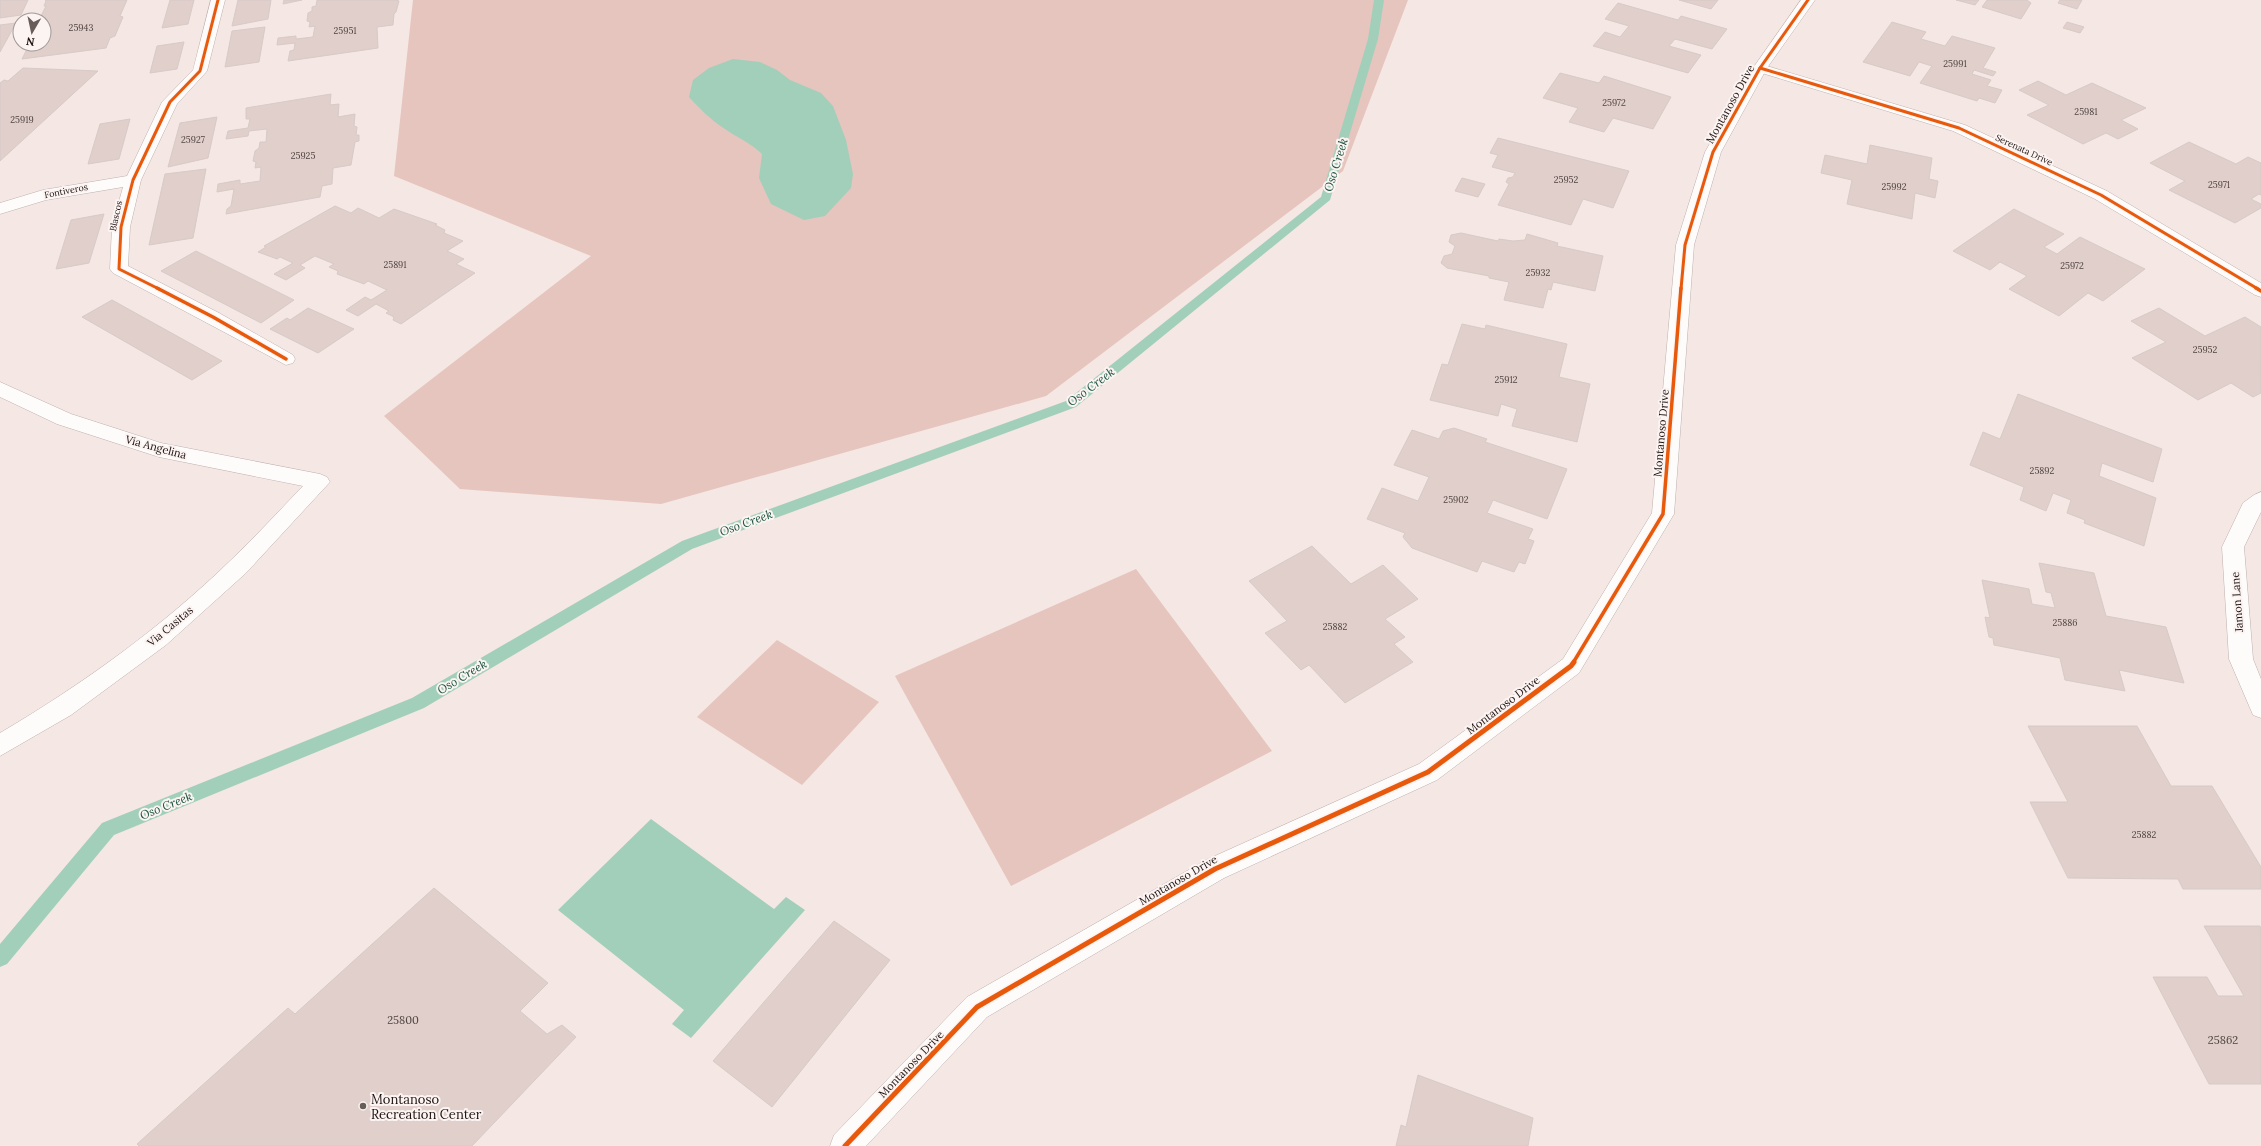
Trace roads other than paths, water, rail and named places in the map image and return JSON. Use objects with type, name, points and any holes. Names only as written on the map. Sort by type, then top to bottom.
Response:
[{"type":"street","name":"Blascos","points":[[218,0],[200,72],[170,102],[133,180],[121,227],[119,269],[213,317],[286,359]]},
{"type":"street","name":"Montanoso Drive","points":[[845,1146],[977,1007],[1215,869],[1428,772],[1571,666],[1663,514],[1685,245],[1713,152],[1760,68],[1808,0]]},
{"type":"street","name":"Serenata Drive","points":[[1760,68],[1959,128],[2101,195],[2261,291]]},
{"type":"street","name":"Fontiveros","points":[[0,208],[43,195],[133,180]]},
{"type":"street","name":"Via Angelina","points":[[1,391],[64,419],[159,450],[320,482]]},
{"type":"street","name":"Via Casitas","points":[[0,745],[63,708],[158,638],[238,567],[320,482]]},
{"type":"street","name":"Jamon Lane","points":[[2261,500],[2250,509],[2233,547],[2241,659],[2261,708]]},
{"type":"waterway","name":"Oso Creek","points":[[0,958],[108,829],[418,703],[687,545],[1071,404],[1326,198],[1373,39],[1379,0]]},
{"type":"place","name":"Montanoso Recreation Center","points":[[363,1106]]}]
